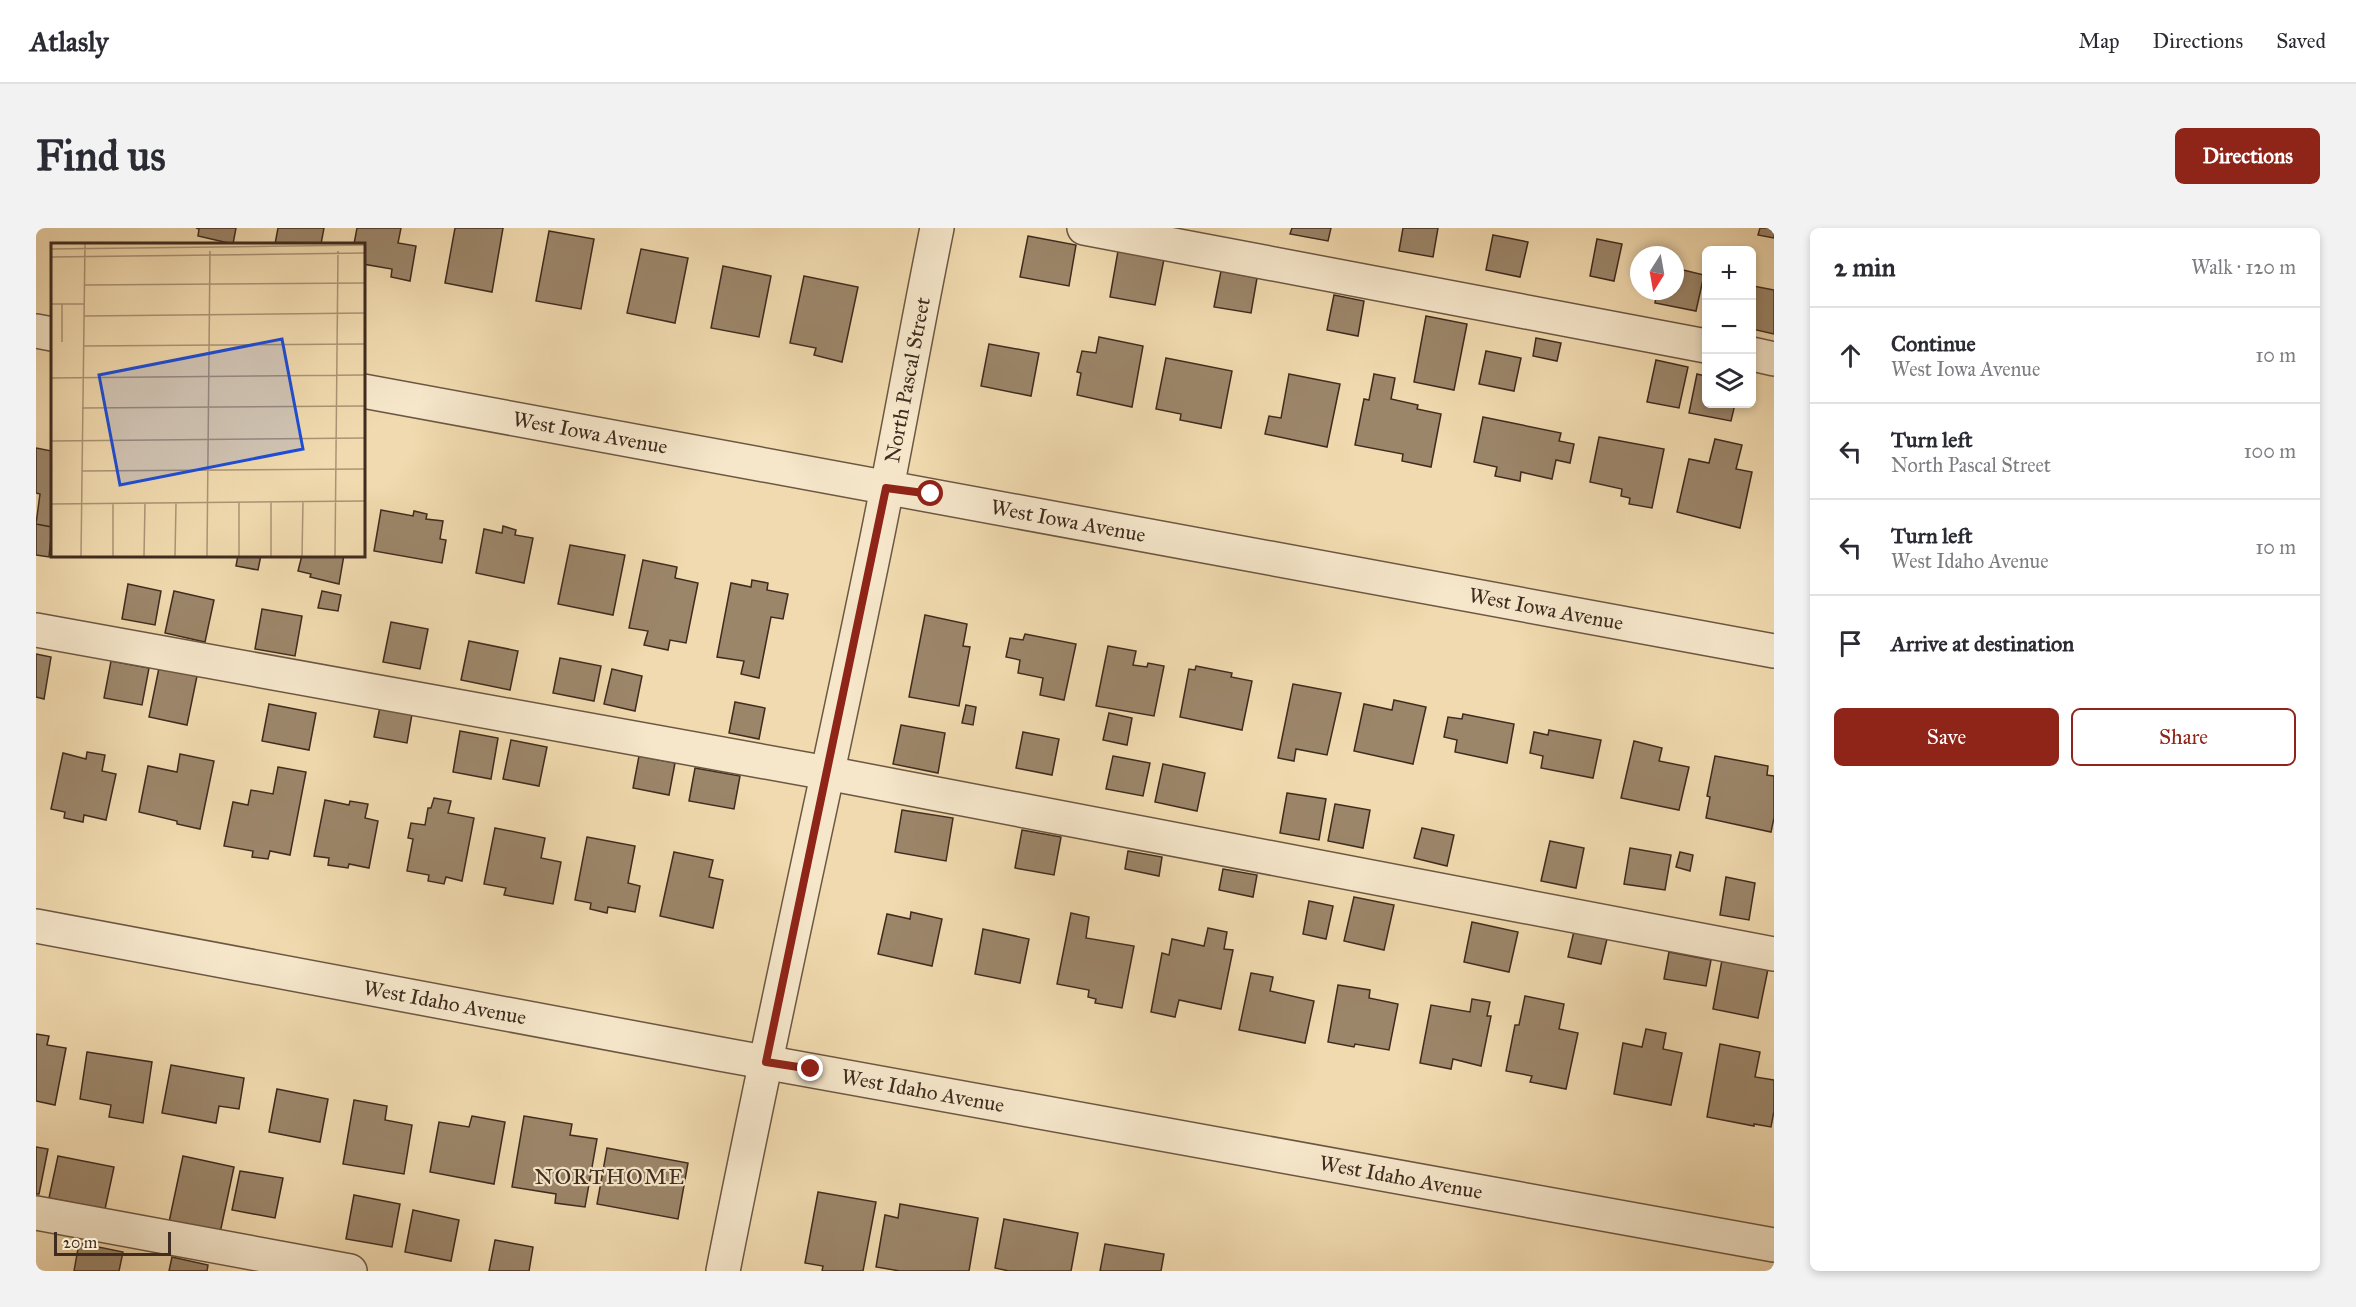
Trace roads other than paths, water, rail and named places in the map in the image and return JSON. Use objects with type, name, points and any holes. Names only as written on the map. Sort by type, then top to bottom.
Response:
[{"type":"street","name":"North Pascal Street","points":[[723,1271],[886,488],[936,228]]},
{"type":"street","points":[[1084,228],[1702,345]]},
{"type":"street","points":[[36,331],[51,334]]},
{"type":"street","points":[[1756,355],[1774,359]]},
{"type":"street","name":"West Iowa Avenue","points":[[364,391],[1774,651]]},
{"type":"street","points":[[36,630],[827,773],[1774,954]]},
{"type":"street","name":"West Idaho Avenue","points":[[36,926],[766,1062],[1774,1245]]},
{"type":"street","points":[[36,1213],[350,1271]]},
{"type":"district","name":"NORTHOME","points":[[610,1176]]}]
